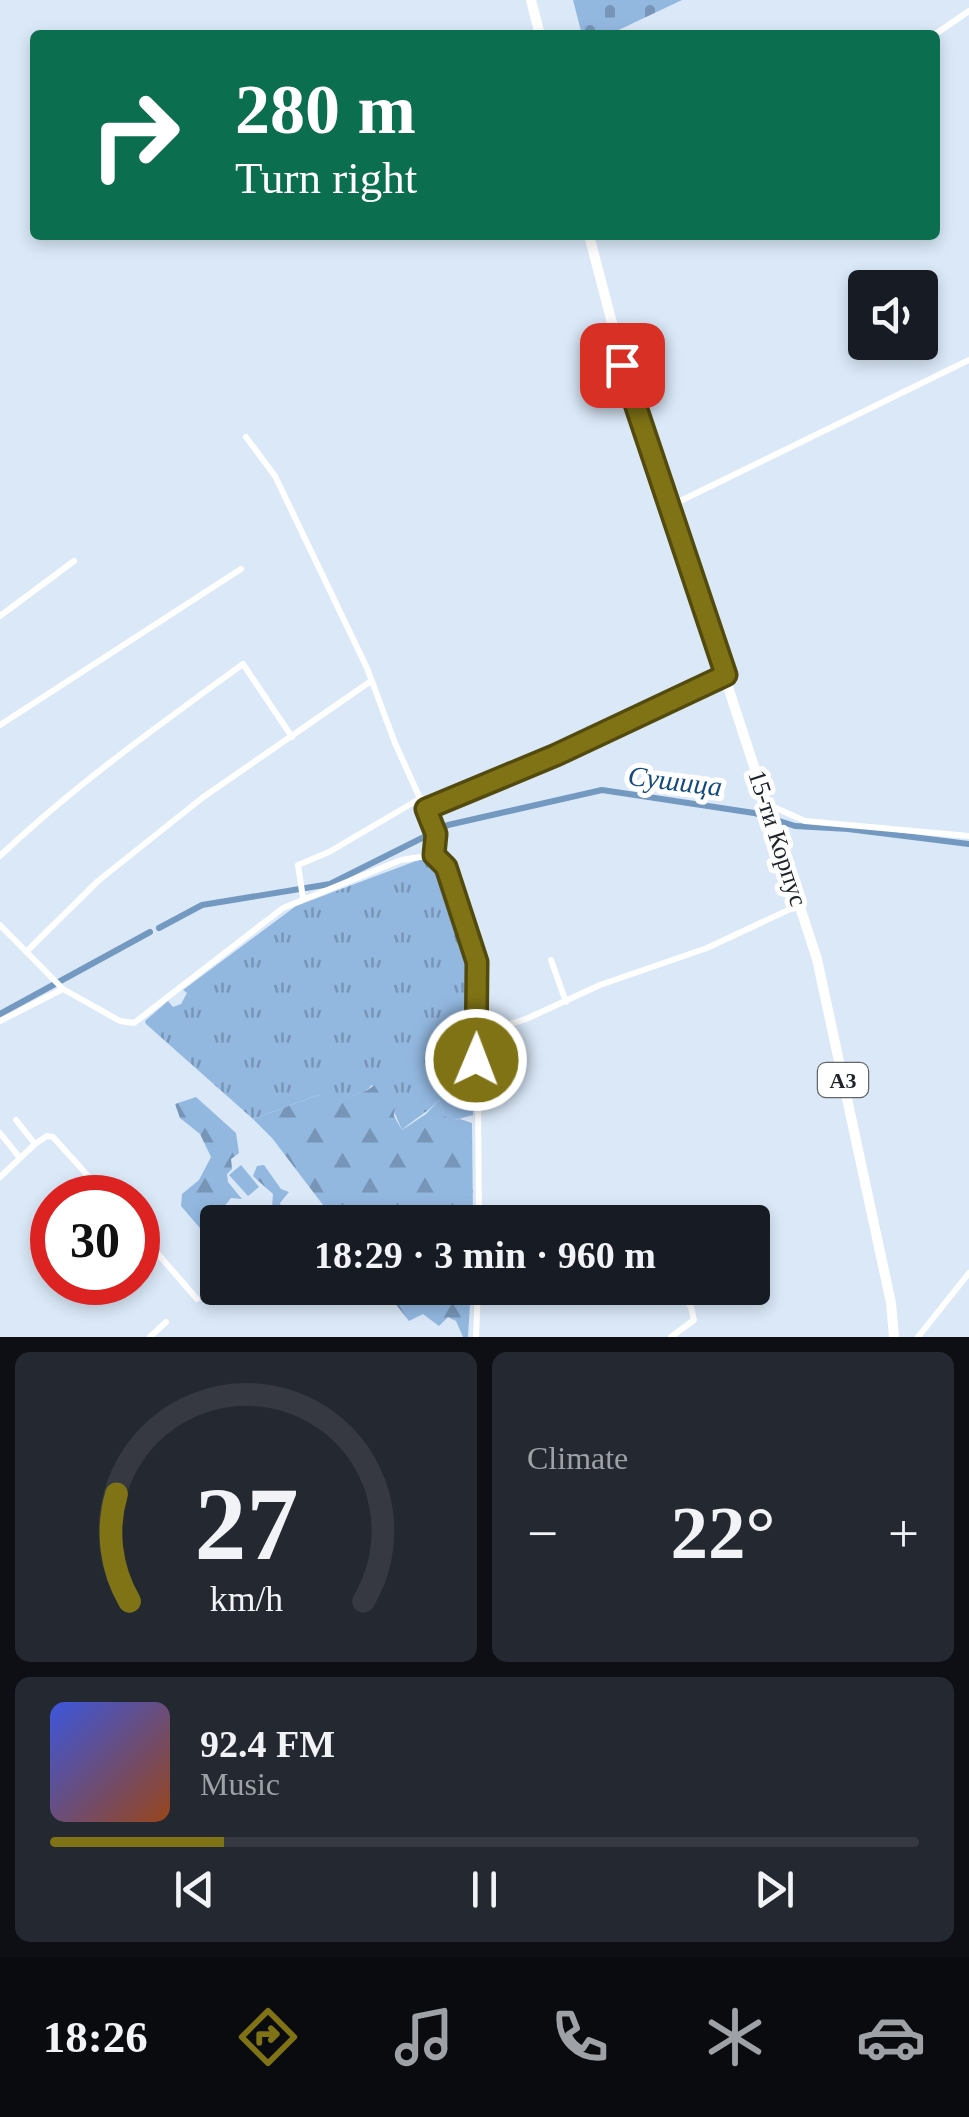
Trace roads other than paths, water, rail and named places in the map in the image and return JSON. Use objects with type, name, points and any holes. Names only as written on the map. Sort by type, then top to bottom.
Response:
[{"type":"main road","points":[[531,0],[539,30]]},
{"type":"main road","name":"15-ти Корпус","points":[[590,240],[618,350],[817,959],[891,1303],[894,1337]]},
{"type":"street","points":[[940,31],[969,12]]},
{"type":"street","points":[[668,507],[969,360]]},
{"type":"street","points":[[246,437],[275,476],[371,681],[436,834],[434,855]]},
{"type":"street","points":[[0,616],[74,561]]},
{"type":"street","points":[[0,724],[241,569]]},
{"type":"street","points":[[0,856],[62,799],[243,664],[292,737]]},
{"type":"street","points":[[426,809],[544,761],[726,675]]},
{"type":"street","points":[[26,952],[72,904],[202,798],[371,681]]},
{"type":"street","points":[[301,891],[298,865],[330,852],[421,798]]},
{"type":"street","points":[[770,811],[776,808],[806,821],[969,836]]},
{"type":"street","points":[[0,925],[63,989],[120,1021],[134,1023],[301,891],[339,888],[414,856],[434,855],[446,867],[475,954],[479,1205]]},
{"type":"street","points":[[476,1035],[491,1033],[600,985],[707,948],[800,904]]},
{"type":"street","points":[[551,960],[566,1002]]},
{"type":"street","points":[[0,1021],[63,989]]},
{"type":"street","points":[[16,1120],[35,1144]]},
{"type":"street","points":[[0,1133],[20,1158]]},
{"type":"street","points":[[0,1176],[47,1136],[54,1137],[88,1175]]},
{"type":"street","points":[[160,1256],[198,1299]]},
{"type":"street","points":[[918,1337],[969,1273]]},
{"type":"street","points":[[476,1337],[477,1305]]},
{"type":"street","points":[[671,1337],[694,1320],[690,1305]]},
{"type":"street","points":[[150,1337],[166,1322]]},
{"type":"waterway","name":"Сушица","points":[[159,928],[202,905],[330,884],[448,825],[602,790],[754,813],[795,826],[969,844]]},
{"type":"waterway","name":"Сушица","points":[[0,1014],[150,932]]}]
